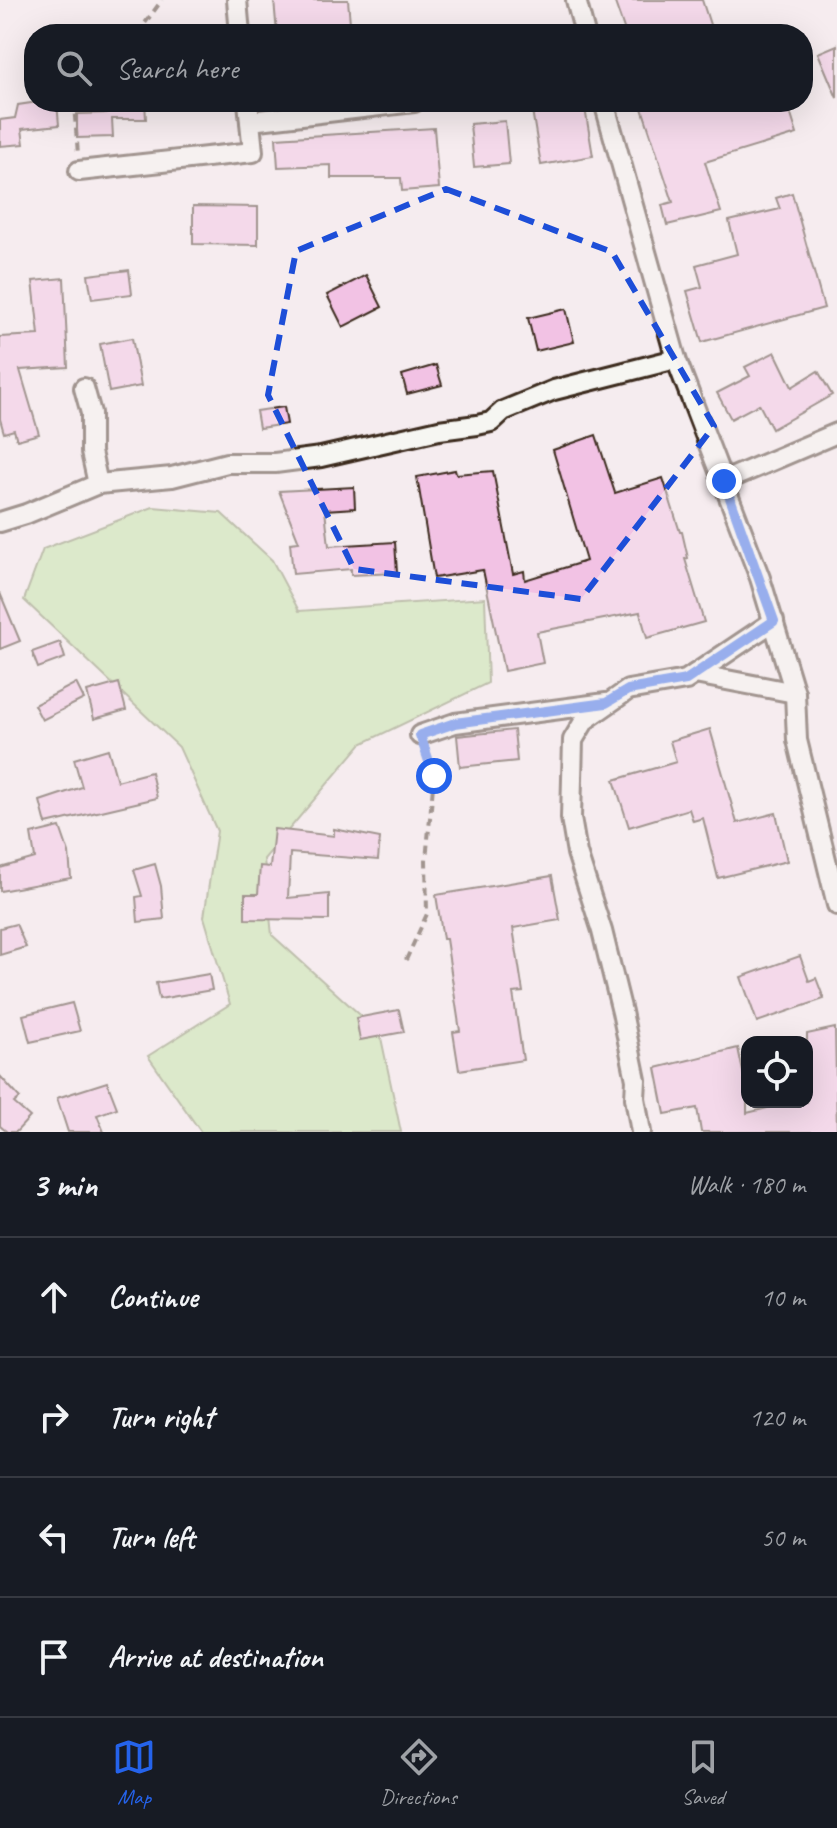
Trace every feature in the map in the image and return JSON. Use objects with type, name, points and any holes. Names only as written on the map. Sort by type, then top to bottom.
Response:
[{"type":"street","points":[[237,0],[239,24]]},
{"type":"street","points":[[576,0],[582,24]]},
{"type":"street","points":[[79,171],[253,152],[249,112]]},
{"type":"street","points":[[250,121],[328,112]]},
{"type":"street","points":[[607,112],[676,359],[774,621],[795,693],[797,740],[837,905]]},
{"type":"street","points":[[0,522],[98,484],[172,477],[227,463],[275,463],[321,457],[439,430],[491,422],[503,411],[554,390],[676,359]]},
{"type":"street","points":[[84,388],[91,413],[91,452],[98,484]]},
{"type":"street","points":[[724,481],[837,433]]},
{"type":"street","points":[[641,1132],[635,1098],[636,1080],[622,1012],[602,931],[577,853],[571,818],[573,740],[585,720],[606,703],[628,690],[686,680],[774,621]]},
{"type":"street","points":[[695,674],[795,693]]},
{"type":"street","points":[[420,735],[455,723],[606,703]]},
{"type":"path","points":[[144,24],[162,0]]},
{"type":"path","points":[[75,112],[79,171]]},
{"type":"path","points":[[406,960],[427,914],[426,860],[434,776],[420,735]]},
{"type":"highlighted area","points":[[446,189],[612,252],[714,426],[581,599],[354,569],[268,395],[296,251]]},
{"type":"green space","points":[[153,507],[221,513],[272,560],[299,611],[485,598],[488,683],[361,744],[264,859],[272,935],[380,1033],[401,1132],[201,1132],[148,1056],[230,1004],[204,917],[217,831],[179,747],[24,600],[43,549]]},
{"type":"building","points":[[274,0],[348,0],[350,24],[276,24]]},
{"type":"building","points":[[614,0],[702,0],[710,24],[622,24]]},
{"type":"building","points":[[837,45],[837,98],[818,53]]},
{"type":"building","points":[[24,104],[24,112],[58,112],[59,125],[22,129],[24,144],[0,146],[0,120],[15,118],[18,105]]},
{"type":"building","points":[[146,112],[146,119],[112,119],[113,137],[77,138],[77,114]]},
{"type":"building","points":[[532,112],[586,112],[593,156],[541,165]]},
{"type":"building","points":[[643,112],[790,112],[797,134],[705,162],[721,212],[667,225],[662,205],[673,202]]},
{"type":"building","points":[[505,121],[509,164],[474,167],[470,124]]},
{"type":"building","points":[[434,128],[439,188],[402,191],[401,178],[331,178],[331,165],[278,167],[276,138]]},
{"type":"building","points":[[792,193],[824,308],[702,342],[687,291],[702,287],[696,265],[737,254],[729,221],[780,209],[776,198]]},
{"type":"building","points":[[193,206],[258,207],[258,245],[193,244]]},
{"type":"building","points":[[129,270],[132,294],[92,299],[88,275]]},
{"type":"building","points":[[366,275],[382,307],[343,327],[327,295]]},
{"type":"building","points":[[64,278],[68,367],[20,370],[39,434],[17,440],[14,430],[4,433],[0,419],[0,337],[39,335],[33,281]]},
{"type":"building","points":[[566,309],[574,342],[536,351],[528,318]]},
{"type":"building","points":[[132,338],[141,386],[109,392],[100,344]]},
{"type":"building","points":[[775,352],[792,387],[818,371],[832,395],[772,429],[759,404],[731,419],[717,393],[750,376],[745,367]]},
{"type":"building","points":[[436,365],[442,385],[407,394],[402,375]]},
{"type":"building","points":[[284,407],[287,424],[259,428],[256,411]]},
{"type":"building","points":[[596,435],[615,493],[663,478],[682,532],[688,558],[685,559],[704,622],[647,638],[640,612],[537,632],[543,663],[504,671],[483,570],[434,578],[417,477],[455,470],[456,474],[493,471],[513,574],[524,571],[525,580],[586,561],[553,450]]},
{"type":"building","points":[[354,487],[355,508],[325,510],[329,546],[395,542],[397,573],[351,575],[351,569],[293,574],[290,543],[299,542],[279,491]]},
{"type":"building","points":[[0,593],[20,641],[0,649]]},
{"type":"building","points":[[60,642],[65,658],[38,668],[32,652]]},
{"type":"building","points":[[76,683],[84,699],[42,720],[34,705]]},
{"type":"building","points":[[119,683],[126,710],[94,719],[87,692]]},
{"type":"building","points":[[710,729],[737,823],[776,813],[787,861],[718,878],[703,818],[693,821],[689,809],[629,827],[614,780],[676,762],[670,741]]},
{"type":"building","points":[[514,730],[517,761],[460,767],[457,736]]},
{"type":"building","points":[[108,749],[117,781],[151,772],[157,798],[46,824],[40,801],[82,787],[74,759]]},
{"type":"building","points":[[60,827],[69,853],[71,878],[0,891],[0,868],[35,858],[31,834]]},
{"type":"building","points":[[274,829],[334,836],[334,829],[380,838],[378,860],[290,853],[288,898],[329,894],[329,920],[245,919],[245,894],[258,894],[260,866],[270,867]]},
{"type":"building","points":[[155,864],[164,919],[138,922],[136,897],[142,896],[134,870]]},
{"type":"building","points":[[552,876],[560,920],[513,928],[523,992],[513,993],[523,1060],[459,1070],[453,1032],[460,1031],[436,895]]},
{"type":"building","points":[[16,924],[26,947],[0,955],[0,928]]},
{"type":"building","points":[[800,956],[809,981],[816,978],[824,999],[757,1022],[741,977]]},
{"type":"building","points":[[209,974],[212,990],[159,999],[156,983]]},
{"type":"building","points":[[72,1003],[80,1031],[30,1042],[23,1015]]},
{"type":"building","points":[[399,1010],[404,1032],[360,1040],[356,1018]]},
{"type":"building","points":[[835,1028],[837,1132],[701,1132],[697,1108],[665,1114],[656,1068],[738,1048],[741,1108],[747,1108],[747,1113],[768,1108],[813,1108],[813,1036],[807,1034]]},
{"type":"building","points":[[0,1076],[20,1098],[14,1103],[30,1117],[16,1132],[7,1132],[0,1126]]},
{"type":"building","points":[[107,1082],[117,1108],[97,1115],[104,1132],[68,1132],[57,1098]]},
{"type":"route","points":[[434,776],[420,735],[455,723],[606,703],[628,690],[686,680],[774,621],[724,481]]}]
